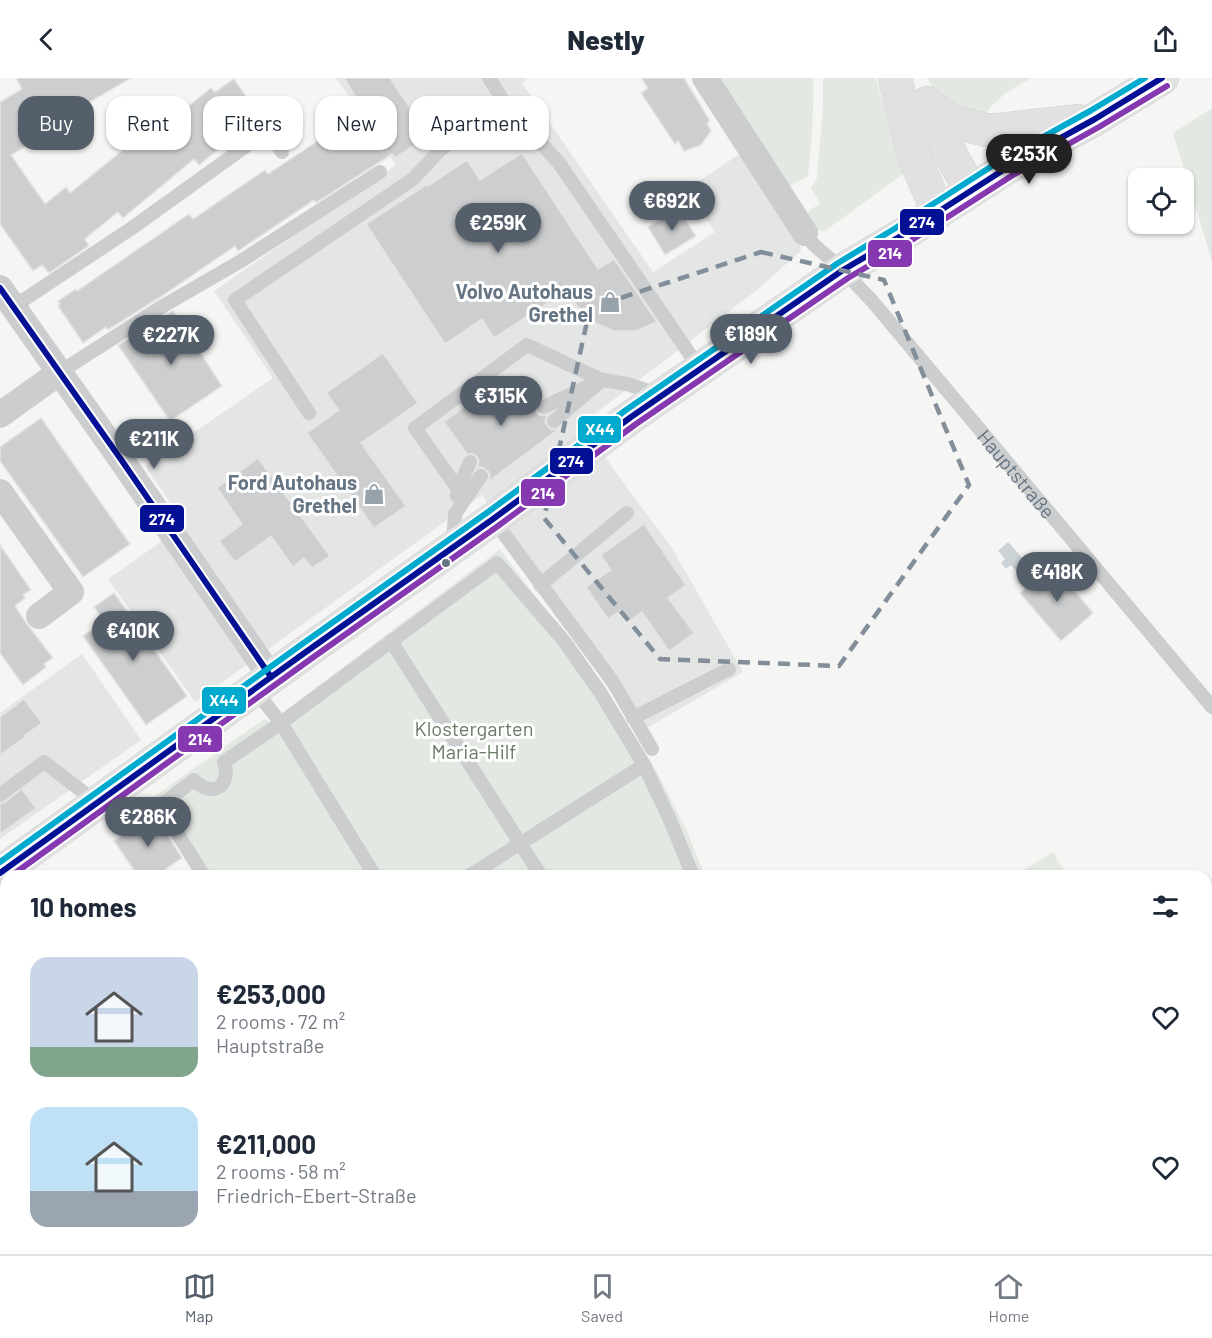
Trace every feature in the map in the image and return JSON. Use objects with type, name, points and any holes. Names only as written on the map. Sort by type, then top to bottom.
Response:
[{"type":"street","points":[[705,78],[805,233]]},
{"type":"street","points":[[895,78],[914,156],[938,212]]},
{"type":"street","points":[[909,78],[930,107],[953,159],[971,190]]},
{"type":"street","points":[[4,870],[493,519],[631,417],[843,270],[911,230],[1008,167],[1095,119],[1162,78]]},
{"type":"street","points":[[930,107],[955,122],[986,130],[1095,119]]},
{"type":"street","points":[[6,297],[60,372],[263,683]]},
{"type":"street","points":[[0,415],[60,372]]},
{"type":"street","points":[[0,492],[71,592],[39,616]]},
{"type":"lane","points":[[489,78],[500,96]]},
{"type":"lane","points":[[6,297],[132,228],[267,130],[282,152]]},
{"type":"lane","points":[[309,413],[235,300],[413,179],[440,150]]},
{"type":"lane","points":[[547,150],[559,163],[700,369]]},
{"type":"lane","points":[[60,372],[163,306],[241,261],[380,172]]},
{"type":"lane","name":"Hauptstraße","points":[[805,233],[814,245],[843,270],[873,302],[1212,707]]},
{"type":"lane","points":[[458,489],[415,428],[527,345],[602,380],[627,384],[663,396]]},
{"type":"lane","points":[[544,407],[602,380]]},
{"type":"lane","points":[[554,421],[602,380]]},
{"type":"lane","points":[[453,547],[458,489],[470,462]]},
{"type":"lane","points":[[455,514],[481,476]]},
{"type":"lane","points":[[540,585],[627,513]]},
{"type":"lane","points":[[493,519],[612,682],[652,749]]},
{"type":"lane","points":[[200,870],[160,806],[194,780],[205,789],[213,790],[220,787],[225,780],[224,762],[281,723],[497,563],[564,641],[600,692],[644,765],[691,870]]},
{"type":"lane","points":[[391,641],[537,870]]},
{"type":"lane","points":[[633,718],[729,669]]},
{"type":"lane","points":[[263,683],[281,723],[371,870]]},
{"type":"lane","points":[[0,795],[44,762],[97,802]]},
{"type":"lane","points":[[479,870],[644,765]]},
{"type":"highlighted area","points":[[761,252],[884,280],[969,485],[839,666],[660,659],[544,518],[590,308]]},
{"type":"shaded area","points":[[336,78],[528,78],[522,83],[531,96],[409,96],[409,150],[549,150],[549,122],[653,272],[715,232],[686,190],[744,151],[800,242],[801,251],[758,289],[583,423],[614,470],[672,548],[743,672],[647,728],[622,683],[482,495],[195,702],[108,579],[185,525],[145,466],[273,378],[214,291],[396,165],[386,150],[397,150],[397,96],[348,96]]},
{"type":"shaded area","points":[[1008,542],[1028,564],[1018,573],[1011,565],[1006,569],[1001,563],[1005,559],[998,551]]},
{"type":"shaded area","points":[[82,654],[141,740],[0,839],[0,713]]},
{"type":"green space","points":[[718,78],[813,78],[808,176],[786,188]]},
{"type":"green space","points":[[823,78],[876,78],[903,174],[825,231],[817,230],[807,213],[820,203],[811,188],[817,178]]},
{"type":"green space","points":[[927,78],[1032,78],[1010,90],[987,111],[982,119],[936,93]]},
{"type":"green space","points":[[1212,108],[1212,261],[1194,202],[1194,168],[1184,168],[1173,133]]},
{"type":"green space","name":"Klostergarten Maria-Hilf","points":[[500,549],[613,700],[658,774],[686,829],[703,870],[195,870],[149,800],[264,719],[270,722]]},
{"type":"green space","points":[[1053,852],[1064,870],[1024,870]]},
{"type":"building","points":[[16,78],[131,78],[94,100],[94,96],[18,96],[20,150],[11,155],[45,204],[66,187],[70,193],[123,150],[191,150],[191,104],[211,88],[215,92],[234,79],[246,96],[203,96],[203,150],[218,150],[199,165],[194,159],[123,218],[118,212],[85,239],[89,246],[49,273],[42,265],[33,271],[0,224],[0,102],[22,89]]},
{"type":"building","points":[[344,78],[390,78],[409,106],[409,149],[395,158],[392,154],[316,203],[314,200],[238,251],[235,246],[162,296],[108,330],[106,327],[83,343],[58,306],[60,304],[58,301],[76,289],[77,291],[189,214],[193,219],[265,170],[268,174],[315,143],[315,150],[397,150],[397,96],[355,96]]},
{"type":"building","points":[[641,78],[684,78],[710,121],[707,123],[711,131],[701,145],[684,151],[678,141],[675,144],[641,93],[648,88]]},
{"type":"building","points":[[522,153],[598,269],[614,259],[657,322],[636,331],[614,331],[593,322],[577,306],[567,290],[494,338],[482,319],[445,344],[366,224],[467,160],[480,180]]},
{"type":"building","points":[[678,208],[696,236],[665,255],[648,227]]},
{"type":"building","points":[[173,311],[222,386],[170,421],[118,345]]},
{"type":"building","points":[[383,353],[418,403],[361,443],[406,506],[374,528],[307,433],[339,410],[326,393]]},
{"type":"building","points":[[522,374],[539,400],[535,406],[536,411],[539,415],[547,415],[545,422],[552,430],[560,428],[489,481],[489,472],[482,467],[477,468],[479,462],[477,456],[467,454],[444,422],[479,396],[483,402]]},
{"type":"building","points":[[41,418],[130,544],[83,577],[0,461],[0,447]]},
{"type":"building","points":[[258,458],[330,556],[312,568],[304,558],[293,567],[271,536],[235,562],[219,541],[242,524],[217,488]]},
{"type":"building","points":[[644,524],[686,585],[668,598],[694,633],[669,651],[642,612],[629,621],[622,610],[608,619],[586,587],[611,570],[601,555]]},
{"type":"building","points":[[0,545],[31,590],[23,595],[25,598],[15,606],[53,658],[44,664],[46,667],[23,685],[0,653]]},
{"type":"building","points":[[1053,565],[1093,613],[1061,641],[1020,593]]},
{"type":"building","points":[[114,593],[187,696],[146,725],[83,636],[104,621],[94,607]]},
{"type":"building","points":[[24,699],[42,723],[0,755],[0,717]]},
{"type":"building","points":[[22,789],[36,808],[0,834],[0,804]]},
{"type":"building","points":[[154,813],[182,858],[164,870],[134,870],[114,841]]},
{"type":"transit line","name":"X44","points":[[0,862],[488,512],[626,410],[838,263],[1003,159],[1145,78]]},
{"type":"transit line","name":"274","points":[[4,870],[493,519],[631,417],[843,270],[1008,167],[1095,119],[1162,78]]},
{"type":"transit line","name":"214","points":[[19,870],[636,424],[848,278],[1013,175],[1167,86]]},
{"type":"transit line","name":"274","points":[[0,288],[271,677]]},
{"type":"place","name":"Volvo Autohaus Grethel","points":[[610,302]]},
{"type":"place","name":"Ford Autohaus Grethel","points":[[374,494]]}]
